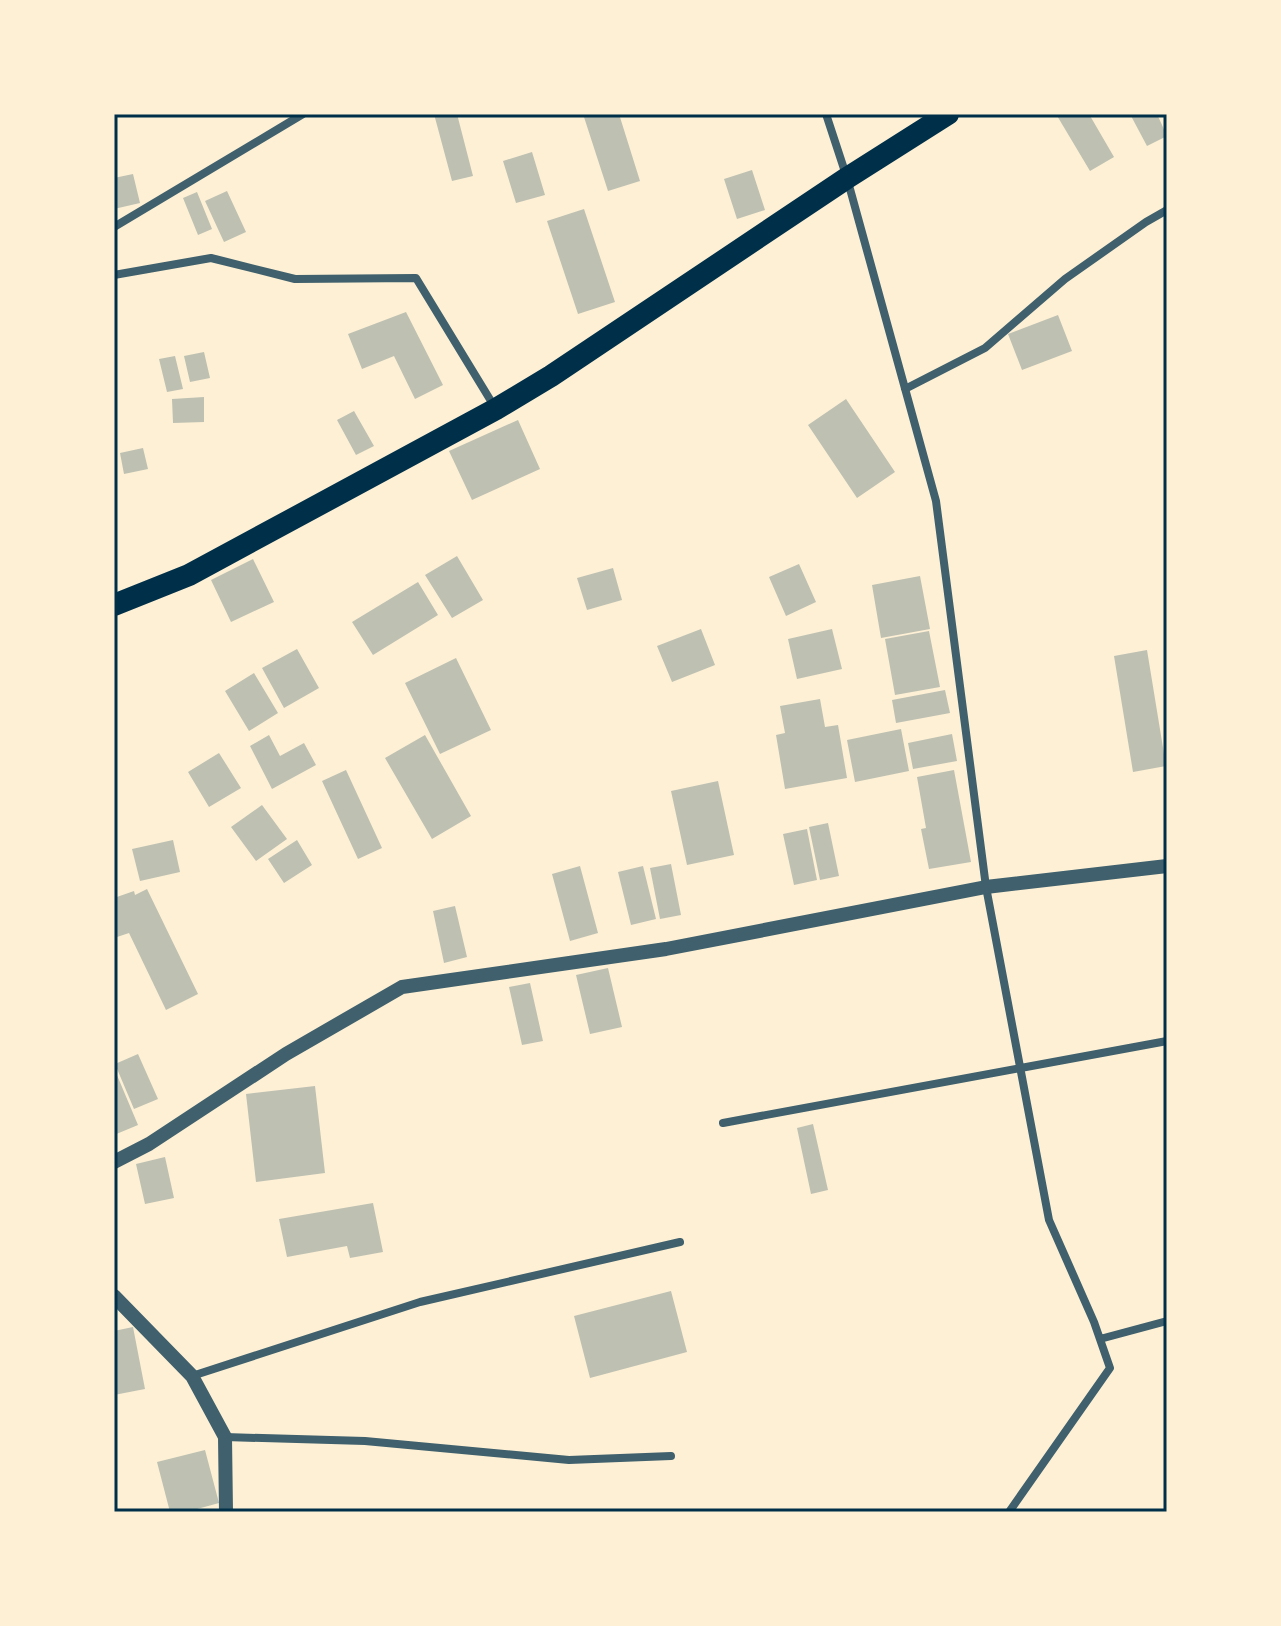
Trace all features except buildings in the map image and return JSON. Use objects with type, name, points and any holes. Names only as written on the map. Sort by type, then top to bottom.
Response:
[{"type":"highway","points":[[114,605],[189,575],[496,409],[551,376],[948,114]]},
{"type":"street","points":[[114,227],[303,114]]},
{"type":"street","points":[[826,114],[847,178],[936,501],[986,887],[1049,1220],[1110,1368],[1009,1512]]},
{"type":"street","points":[[905,389],[985,348],[1065,279],[1167,210]]},
{"type":"street","points":[[114,275],[211,258],[295,279],[416,278],[496,409]]},
{"type":"street","points":[[114,1162],[149,1144],[286,1054],[402,987],[666,949],[986,887],[1167,866]]},
{"type":"street","points":[[723,1123],[1167,1041]]},
{"type":"street","points":[[192,1376],[420,1302],[680,1242]]},
{"type":"street","points":[[114,1296],[192,1376],[225,1437],[226,1512]]},
{"type":"street","points":[[1100,1339],[1167,1321]]},
{"type":"street","points":[[225,1437],[365,1441],[569,1460],[671,1456]]}]
